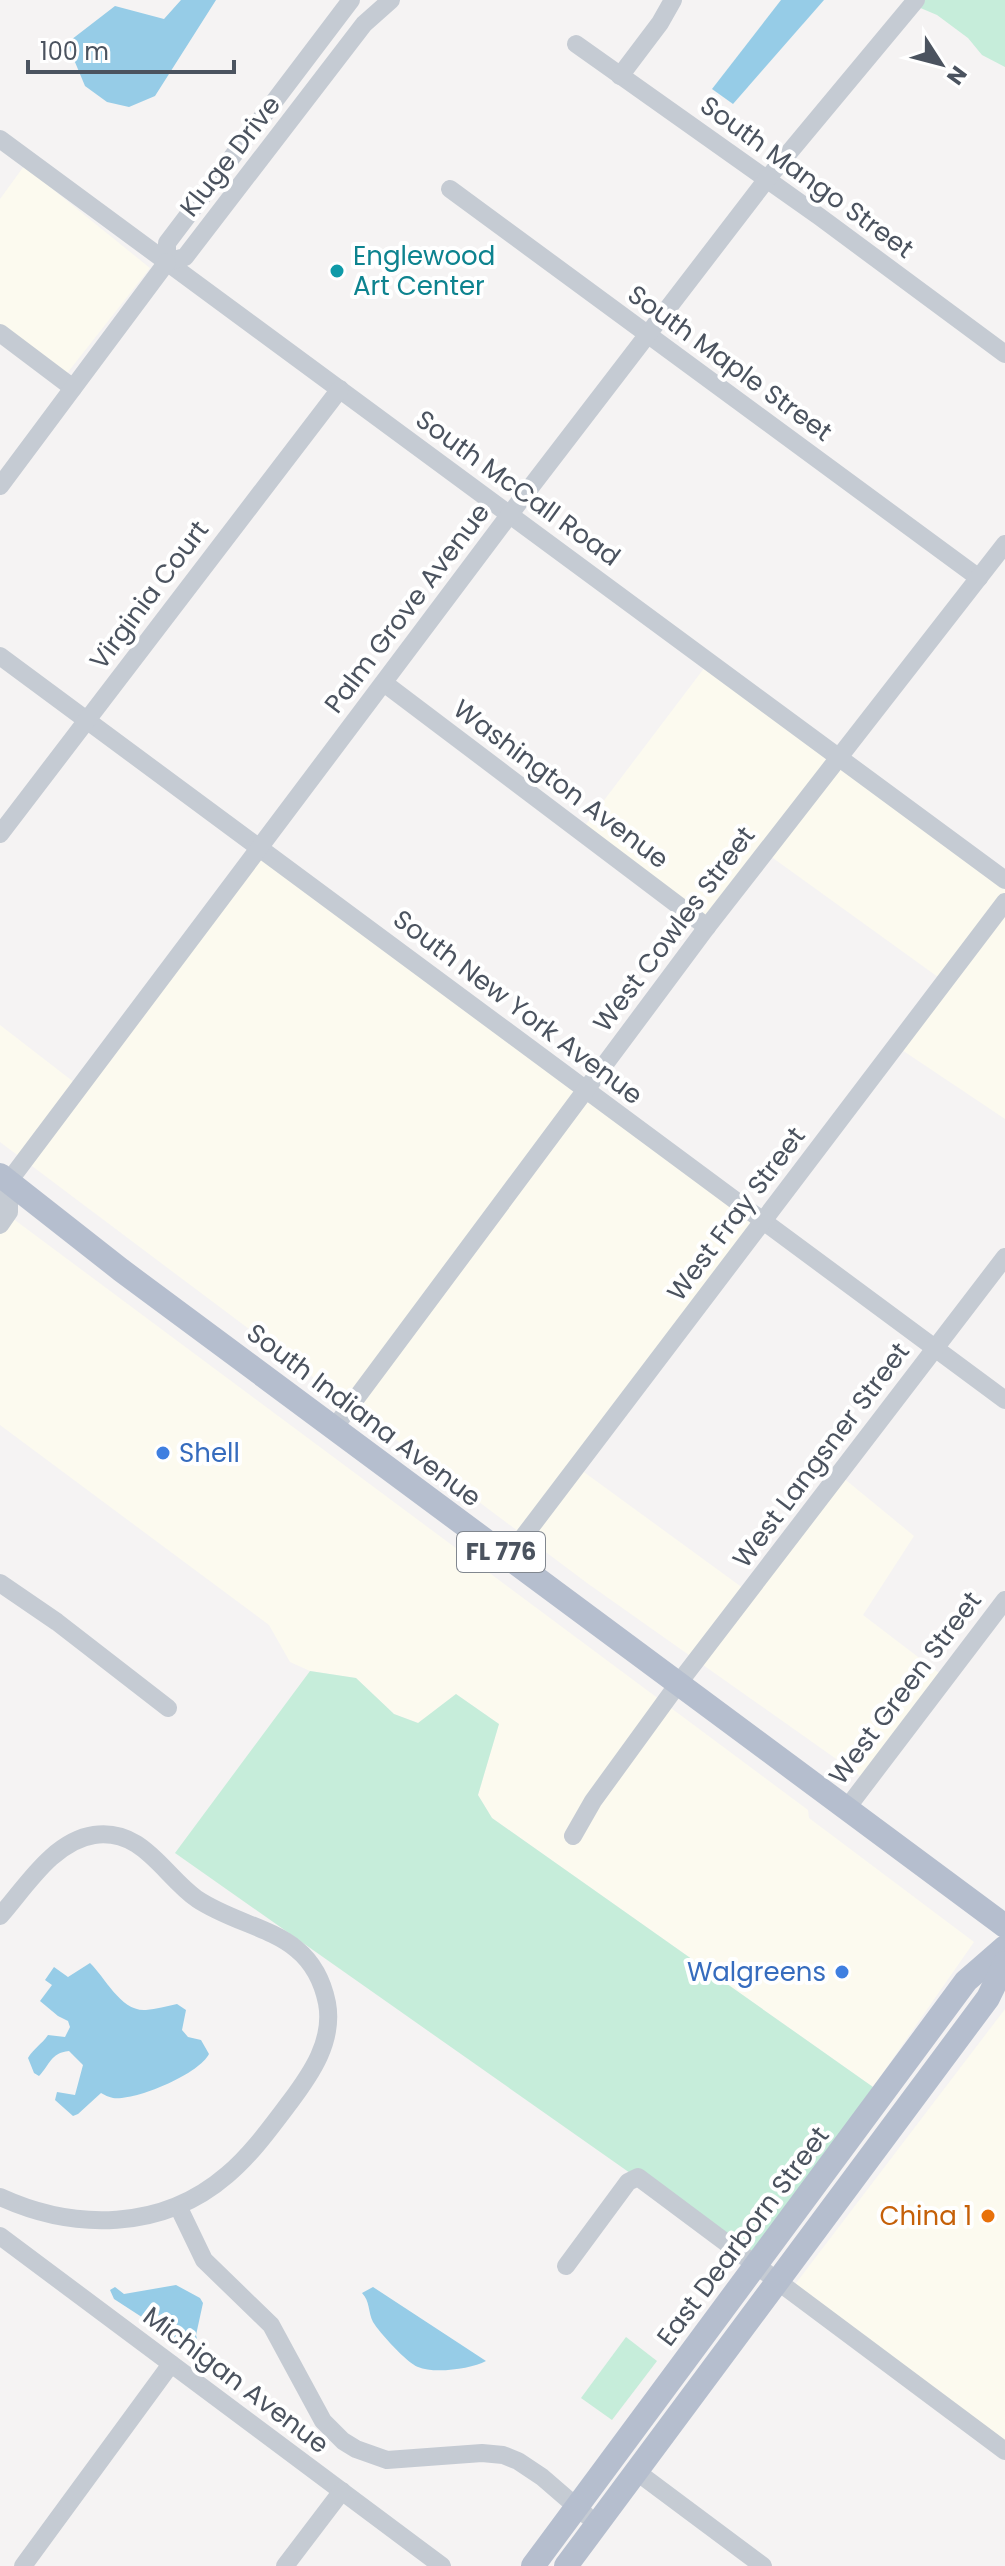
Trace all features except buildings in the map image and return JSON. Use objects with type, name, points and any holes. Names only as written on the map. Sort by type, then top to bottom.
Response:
[{"type":"main road","name":"South Indiana Avenue","points":[[3,1181],[1005,1926]]},
{"type":"main road","name":"East Dearborn Street","points":[[533,2566],[966,1981],[1005,1947]]},
{"type":"main road","name":"East Dearborn Street","points":[[566,2566],[988,1998],[1005,1963]]},
{"type":"street","points":[[0,486],[167,262],[167,243],[351,0]]},
{"type":"street","name":"Kluge Drive","points":[[167,262],[185,257],[364,24],[391,0]]},
{"type":"street","points":[[620,76],[660,23],[673,0]]},
{"type":"street","name":"Palm Grove Avenue","points":[[3,1181],[767,179],[916,0]]},
{"type":"street","name":"South Mango Street","points":[[576,44],[767,179],[1005,354]]},
{"type":"street","name":"South McCall Road","points":[[0,139],[1005,880]]},
{"type":"street","name":"South Maple Street","points":[[450,189],[979,578]]},
{"type":"street","points":[[0,333],[73,388]]},
{"type":"street","name":"Virginia Court","points":[[0,834],[340,389]]},
{"type":"street","name":"West Cowles Street","points":[[334,1428],[707,927],[1005,544]]},
{"type":"street","name":"South New York Avenue","points":[[0,656],[1005,1400]]},
{"type":"street","name":"Washington Avenue","points":[[384,683],[707,927]]},
{"type":"street","name":"West Fray Street","points":[[508,1557],[1005,902]]},
{"type":"street","points":[[0,1225],[9,1212],[3,1181]]},
{"type":"street","name":"West Langsner Street","points":[[573,1836],[593,1801],[678,1684],[1005,1257]]},
{"type":"street","points":[[0,1583],[57,1622],[168,1708]]},
{"type":"street","name":"West Green Street","points":[[847,1808],[1005,1600]]},
{"type":"street","points":[[0,1916],[66,1846],[95,1835],[117,1836],[151,1852],[184,1888],[216,1910],[266,1929],[288,1942],[317,1976],[327,2004],[327,2032],[317,2061],[305,2082],[232,2170],[202,2194],[178,2206],[138,2217],[86,2221],[41,2214],[0,2197]]},
{"type":"street","points":[[566,2266],[628,2182],[638,2177],[1005,2451]]},
{"type":"street","points":[[178,2206],[204,2260],[271,2325],[323,2421],[343,2441],[376,2458],[395,2461],[482,2453],[503,2455],[542,2477],[598,2524]]},
{"type":"street","name":"Michigan Avenue","points":[[1,2239],[442,2566]]},
{"type":"street","points":[[23,2566],[171,2364]]},
{"type":"street","points":[[637,2472],[763,2566]]},
{"type":"street","points":[[285,2566],[342,2491]]},
{"type":"shaded area","points":[[24,166],[150,268],[61,381],[0,343],[0,199]]},
{"type":"shaded area","points":[[705,667],[1005,889],[1005,1119],[899,1048],[949,985],[766,853],[712,932],[577,836]]},
{"type":"shaded area","points":[[252,849],[761,1225],[577,1467],[747,1591],[836,1472],[914,1536],[863,1615],[943,1676],[866,1780],[587,1583],[0,1142],[0,1025],[75,1083]]},
{"type":"shaded area","points":[[0,1209],[808,1810],[809,1818],[974,1942],[873,2087],[492,1818],[478,1795],[499,1724],[456,1694],[419,1723],[394,1714],[356,1678],[310,1671],[290,1662],[269,1625],[0,1425]]},
{"type":"shaded area","points":[[1005,2009],[1005,2450],[793,2287]]},
{"type":"green space","points":[[915,0],[1005,0],[1005,67],[982,55],[968,38],[937,15],[911,4]]},
{"type":"green space","points":[[310,1671],[356,1678],[394,1714],[418,1723],[456,1694],[499,1724],[478,1795],[492,1818],[873,2087],[751,2258],[175,1853]]},
{"type":"green space","points":[[626,2337],[657,2361],[612,2420],[581,2398]]},
{"type":"water","points":[[181,0],[216,0],[155,96],[129,107],[107,102],[85,86],[67,43],[115,6],[164,19]]},
{"type":"water","points":[[781,0],[824,0],[733,104],[712,89]]},
{"type":"water","points":[[90,1963],[121,2000],[137,2009],[177,2004],[186,2010],[182,2030],[188,2037],[201,2040],[209,2054],[193,2070],[166,2085],[123,2098],[101,2093],[73,2116],[55,2100],[57,2092],[75,2095],[83,2065],[69,2051],[63,2052],[54,2057],[39,2076],[34,2073],[28,2058],[48,2035],[65,2037],[70,2027],[68,2021],[40,2001],[52,1985],[45,1980],[54,1967],[68,1977]]},
{"type":"water","points":[[176,2285],[200,2298],[203,2303],[196,2335],[198,2343],[191,2349],[114,2299],[110,2290],[115,2287],[124,2294]]},
{"type":"water","points":[[373,2287],[486,2361],[452,2370],[425,2369],[413,2364],[373,2322],[362,2293]]},
{"type":"place","name":"Englewood Art Center","points":[[337,271]]},
{"type":"place","name":"Shell","points":[[163,1453]]},
{"type":"place","name":"Walgreens","points":[[842,1972]]},
{"type":"place","name":"China 1","points":[[988,2216]]}]
